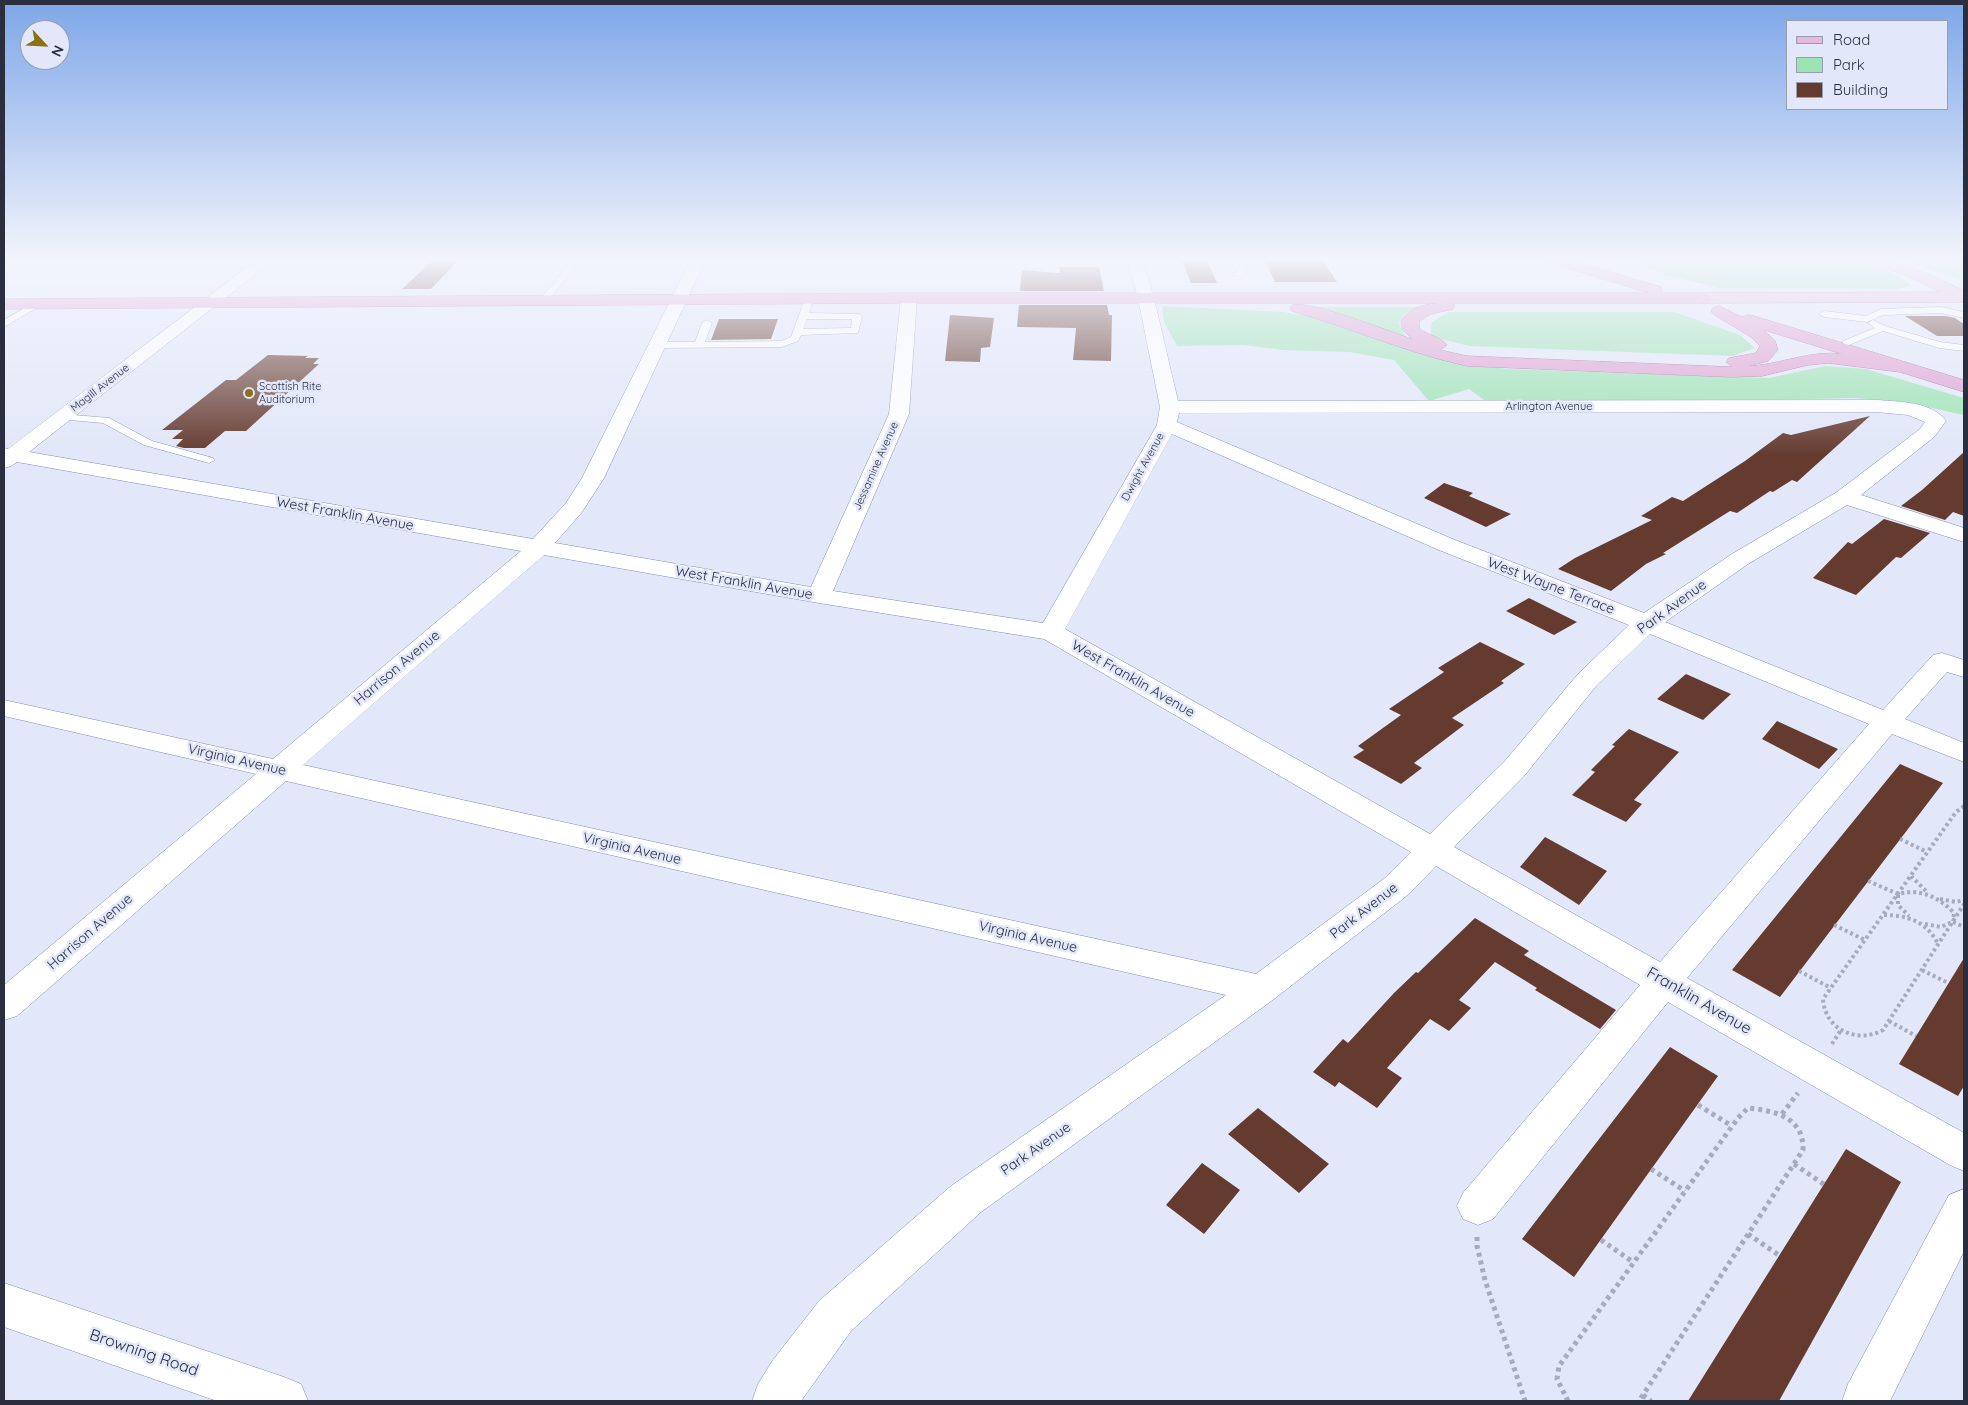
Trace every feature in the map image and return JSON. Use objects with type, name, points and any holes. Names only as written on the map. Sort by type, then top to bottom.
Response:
[{"type":"highway","points":[[1353,325],[1436,354],[1480,362],[1731,372],[1762,371],[1808,360],[1828,358],[1900,367]]},
{"type":"highway","points":[[1410,325],[1418,336],[1432,343],[1476,352],[1721,362],[1754,360],[1767,354],[1769,345],[1763,338],[1742,325]]},
{"type":"highway","points":[[1764,325],[1964,386]]},
{"type":"highway","points":[[1787,325],[1964,378]]},
{"type":"street","name":"Magill Avenue","points":[[6,457],[62,417],[182,325]]},
{"type":"street","name":"Harrison Avenue","points":[[4,1006],[538,548],[574,507],[593,478],[667,325]]},
{"type":"street","name":"Jessamine Avenue","points":[[819,596],[899,414],[907,325]]},
{"type":"street","points":[[1151,325],[1168,416]]},
{"type":"street","name":"Arlington Avenue","points":[[1168,416],[1877,406],[1912,409],[1927,413]]},
{"type":"street","name":"Park Avenue","points":[[775,1401],[790,1376],[835,1316],[966,1199],[1261,990],[1396,886],[1515,768],[1587,680],[1646,623],[1740,559],[1845,497],[1927,433],[1936,421],[1927,413]]},
{"type":"street","name":"West Wayne Terrace","points":[[1168,416],[1447,545],[1646,623],[1964,753]]},
{"type":"street","name":"Dwight Avenue","points":[[1051,632],[1168,416]]},
{"type":"street","name":"West Franklin Avenue","points":[[6,457],[819,596],[1051,632],[1433,850]]},
{"type":"street","points":[[1845,497],[1964,535]]},
{"type":"street","points":[[1478,1206],[1664,982],[1887,721],[1942,660],[1964,669]]},
{"type":"street","name":"Virginia Avenue","points":[[4,708],[1261,990]]},
{"type":"street","name":"Franklin Avenue","points":[[1433,850],[1964,1153]]},
{"type":"street","points":[[1865,1401],[1964,1208]]},
{"type":"street","name":"Browning Road","points":[[4,1305],[284,1401]]},
{"type":"lane","points":[[699,344],[706,325]]},
{"type":"lane","points":[[657,345],[782,344],[795,339],[800,325]]},
{"type":"lane","points":[[798,332],[855,331],[856,325]]},
{"type":"lane","points":[[1876,325],[1939,345],[1964,348]]},
{"type":"lane","points":[[1846,343],[1882,328]]},
{"type":"lane","points":[[62,417],[105,420],[148,443],[209,460]]},
{"type":"path","points":[[1964,806],[1956,812],[1823,999],[1822,1007],[1828,1020],[1841,1030],[1871,1036],[1883,1030],[1964,904]]},
{"type":"path","points":[[1900,840],[1928,852]]},
{"type":"path","points":[[1911,876],[1921,887],[1945,903],[1954,913],[1953,922]]},
{"type":"path","points":[[1868,881],[1898,894],[1915,890],[1956,902],[1964,900]]},
{"type":"path","points":[[1898,894],[1898,905],[1911,918]]},
{"type":"path","points":[[1883,915],[1894,914],[1942,927],[1953,922],[1964,927]]},
{"type":"path","points":[[1921,922],[1934,934],[1938,944]]},
{"type":"path","points":[[1834,925],[1865,940]]},
{"type":"path","points":[[1922,970],[1948,984]]},
{"type":"path","points":[[1799,971],[1830,988]]},
{"type":"path","points":[[1889,1020],[1916,1036]]},
{"type":"path","points":[[1698,1104],[1732,1126]]},
{"type":"path","points":[[1568,1401],[1557,1379],[1559,1366],[1732,1126],[1748,1108],[1782,1114],[1792,1123],[1804,1142],[1803,1150],[1639,1401]]},
{"type":"path","points":[[1794,1164],[1825,1185]]},
{"type":"path","points":[[1651,1169],[1685,1191]]},
{"type":"path","points":[[1478,1206],[1477,1246],[1485,1280],[1525,1401]]},
{"type":"path","points":[[1748,1234],[1780,1256]]},
{"type":"path","points":[[1601,1240],[1634,1262]]},
{"type":"path","points":[[1643,1395],[1651,1401]]},
{"type":"green space","points":[[1165,325],[1343,325],[1449,361],[1507,369],[1769,378],[1825,366],[1866,369],[1964,398],[1964,415],[1904,402],[1855,398],[1669,402],[1487,402],[1469,389],[1429,401],[1394,360],[1349,352],[1283,350],[1244,345],[1177,346]]},
{"type":"green space","points":[[1366,325],[1400,325],[1407,340]]},
{"type":"green space","points":[[1432,325],[1710,325],[1740,335],[1755,348],[1733,356],[1469,346],[1430,336]]},
{"type":"building","points":[[717,325],[776,325],[771,339],[711,340]]},
{"type":"building","points":[[949,325],[993,325],[990,347],[981,348],[980,362],[945,361]]},
{"type":"building","points":[[1017,325],[1112,325],[1111,361],[1073,360],[1076,328],[1017,327]]},
{"type":"building","points":[[1919,325],[1964,325],[1964,336],[1937,336]]},
{"type":"building","name":"Scottish Rite Auditorium","points":[[268,355],[308,356],[305,358],[319,358],[313,364],[319,364],[246,431],[225,431],[205,448],[184,448],[176,446],[183,439],[172,439],[183,430],[162,430],[226,380],[236,380]]},
{"type":"building","points":[[1870,416],[1797,482],[1792,480],[1773,492],[1770,491],[1737,513],[1730,511],[1663,553],[1666,554],[1646,564],[1611,591],[1558,569],[1575,558],[1652,520],[1641,516],[1672,497],[1683,501],[1745,461],[1783,433],[1791,435]]},
{"type":"building","points":[[1964,452],[1964,516],[1953,512],[1945,520],[1901,506],[1922,490]]},
{"type":"building","points":[[1444,483],[1473,493],[1469,496],[1511,514],[1486,527],[1424,498]]},
{"type":"building","points":[[1884,519],[1930,533],[1901,558],[1896,557],[1856,595],[1813,578],[1848,542],[1852,544]]},
{"type":"building","points":[[1529,598],[1577,622],[1554,635],[1506,611]]},
{"type":"building","points":[[1480,642],[1525,664],[1501,681],[1504,683],[1452,718],[1464,725],[1414,763],[1422,768],[1401,784],[1353,757],[1364,750],[1358,746],[1401,715],[1389,709],[1444,672],[1438,668]]},
{"type":"building","points":[[1686,674],[1731,694],[1703,720],[1657,699]]},
{"type":"building","points":[[1777,721],[1838,749],[1819,769],[1762,739]]},
{"type":"building","points":[[1629,729],[1679,752],[1634,800],[1642,804],[1626,822],[1572,795],[1595,772],[1591,770],[1615,746],[1612,745]]},
{"type":"building","points":[[1900,764],[1943,783],[1780,997],[1732,970]]},
{"type":"building","points":[[1545,837],[1607,871],[1579,905],[1520,867]]},
{"type":"building","points":[[1475,918],[1529,951],[1524,955],[1616,1010],[1600,1029],[1535,990],[1537,988],[1495,962],[1459,1000],[1471,1008],[1449,1031],[1430,1019],[1387,1068],[1402,1078],[1377,1108],[1339,1082],[1335,1087],[1313,1072],[1343,1039],[1348,1043],[1394,993],[1416,972],[1418,973]]},
{"type":"building","points":[[1964,958],[1964,1086],[1958,1096],[1899,1064]]},
{"type":"building","points":[[1670,1047],[1718,1076],[1574,1277],[1522,1239]]},
{"type":"building","points":[[1258,1108],[1329,1164],[1299,1193],[1228,1134]]},
{"type":"building","points":[[1846,1149],[1901,1182],[1779,1401],[1688,1401]]},
{"type":"building","points":[[1202,1163],[1240,1190],[1204,1234],[1166,1205]]},
{"type":"place","name":"Scottish Rite Auditorium","points":[[249,393]]}]
